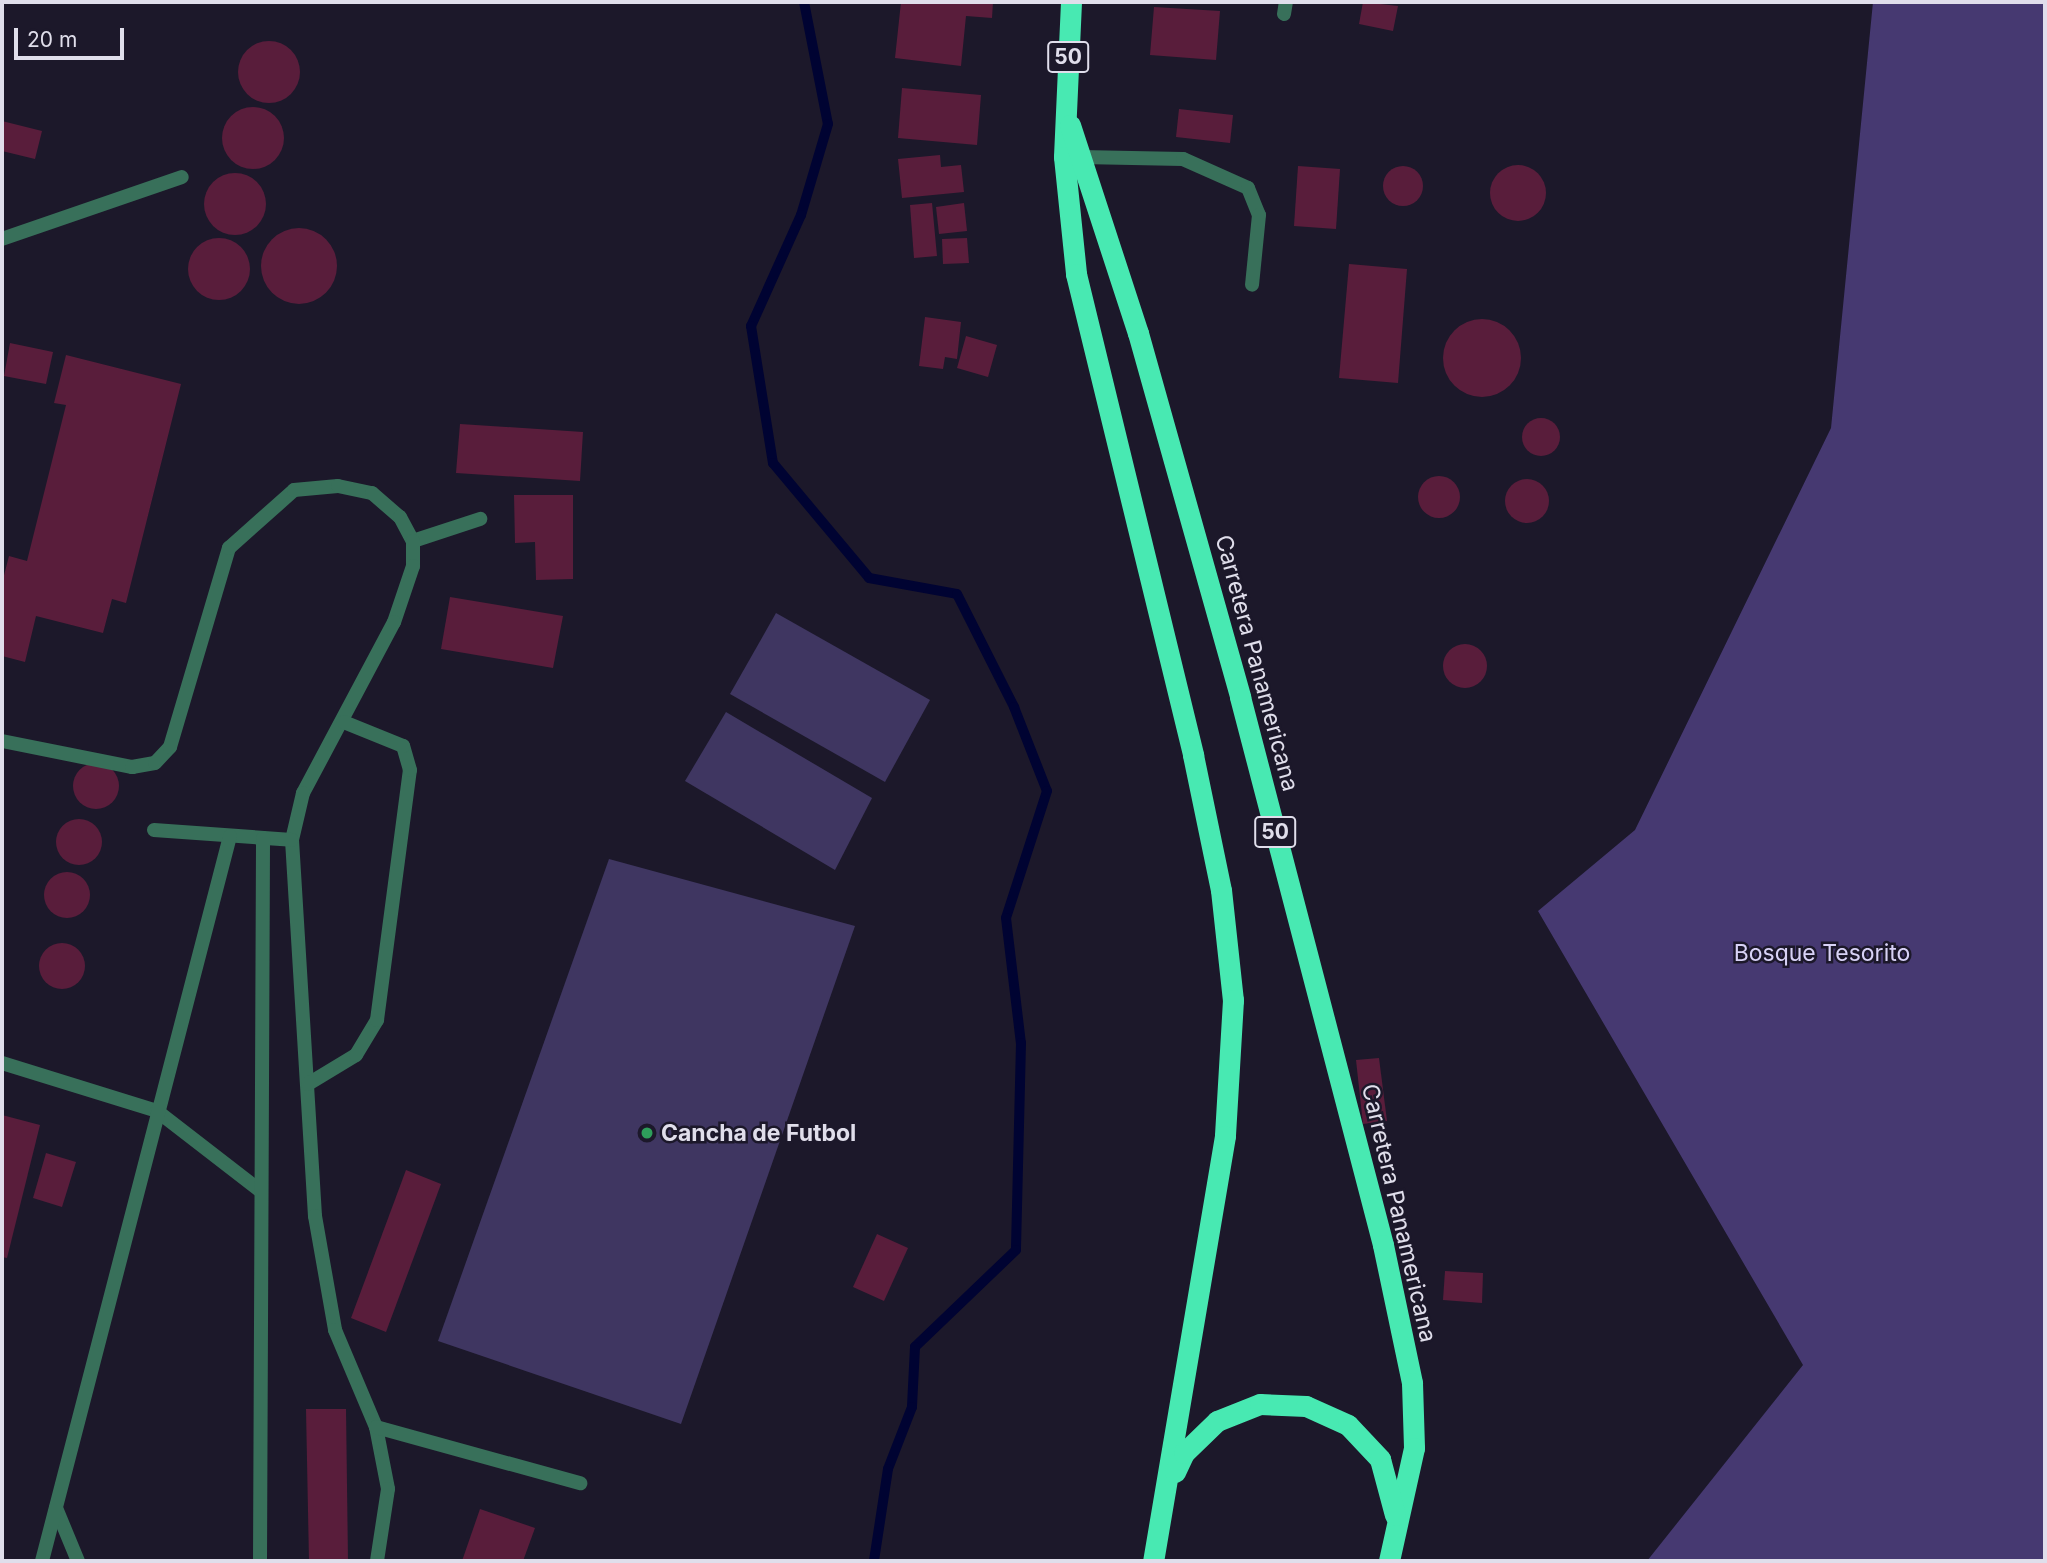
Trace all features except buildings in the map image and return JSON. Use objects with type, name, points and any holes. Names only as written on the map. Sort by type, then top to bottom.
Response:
[{"type":"highway","name":"Carretera Panamericana","points":[[1071,2],[1064,157],[1076,274],[1193,755],[1221,890],[1233,1000],[1225,1136],[1153,1561]]},
{"type":"highway","name":"Carretera Panamericana","points":[[1067,113],[1233,671],[1382,1245],[1412,1396],[1414,1448],[1392,1555]]},
{"type":"highway","points":[[1165,1495],[1184,1453],[1217,1421],[1260,1404],[1307,1406],[1348,1425],[1380,1459],[1395,1502],[1392,1555]]},
{"type":"lane","points":[[1081,157],[1183,159],[1248,188],[1259,215],[1252,285]]},
{"type":"lane","points":[[2,239],[182,177]]},
{"type":"lane","points":[[2,741],[132,767],[155,763],[170,747],[229,548],[294,490],[338,486],[372,493],[400,517],[413,541],[413,566],[394,622],[344,722],[303,793],[292,840],[316,1216],[335,1330],[376,1427],[388,1489],[377,1561]]},
{"type":"lane","points":[[413,541],[480,519]]},
{"type":"lane","points":[[308,1084],[356,1055],[377,1020],[410,770],[403,746],[344,722]]},
{"type":"lane","points":[[154,830],[292,840]]},
{"type":"lane","points":[[42,1561],[230,836]]},
{"type":"lane","points":[[260,1561],[258,1189],[263,838]]},
{"type":"lane","points":[[2,1063],[157,1111],[258,1189]]},
{"type":"lane","points":[[376,1427],[580,1483]]},
{"type":"lane","points":[[56,1508],[78,1561]]},
{"type":"shaded area","points":[[776,613],[930,700],[885,782],[730,694]]},
{"type":"shaded area","points":[[726,712],[872,798],[835,870],[685,781]]},
{"type":"shaded area","name":"Cancha de Futbol","points":[[609,859],[855,926],[681,1424],[438,1341]]},
{"type":"green space","name":"Bosque Tesorito","points":[[1873,2],[2045,2],[2045,1561],[1647,1561],[1803,1365],[1538,911],[1635,830],[1831,428]]},
{"type":"waterway","points":[[804,2],[828,124],[801,215],[751,326],[773,463],[869,578],[957,594],[1014,707],[1047,791],[1006,918],[1021,1043],[1016,1250],[915,1347],[912,1407],[888,1469],[874,1561]]},
{"type":"place","name":"Cancha de Futbol","points":[[647,1133]]}]
